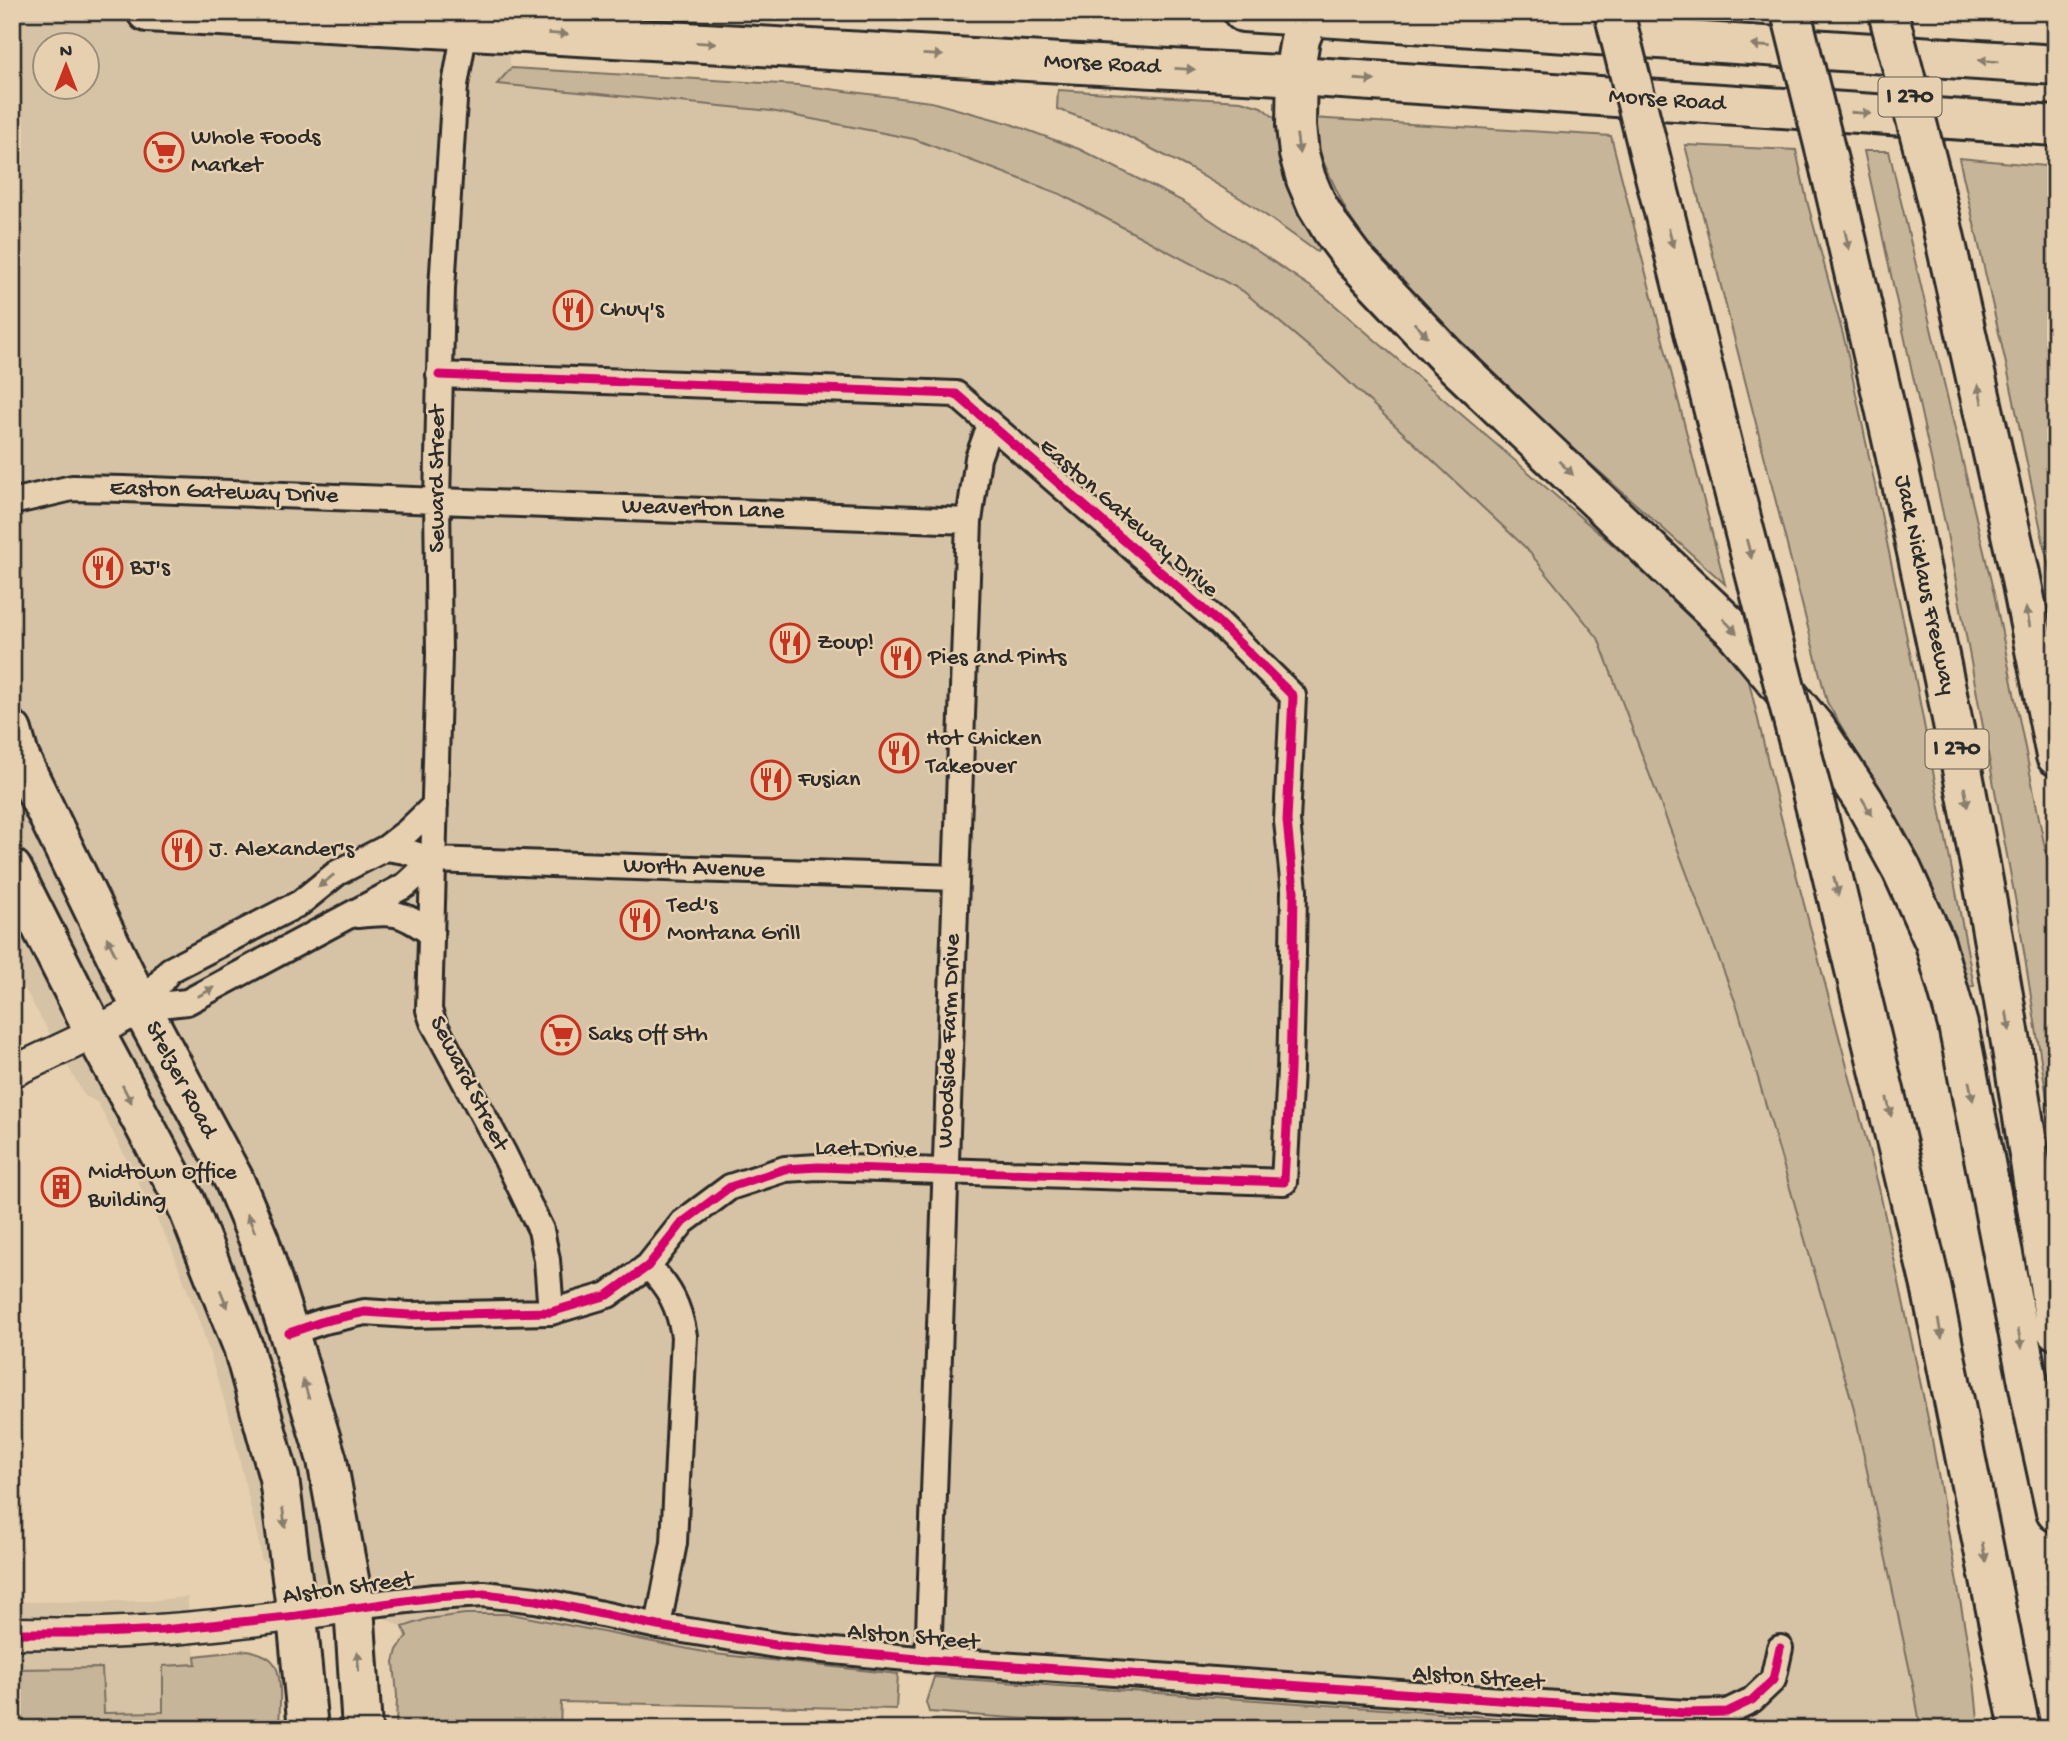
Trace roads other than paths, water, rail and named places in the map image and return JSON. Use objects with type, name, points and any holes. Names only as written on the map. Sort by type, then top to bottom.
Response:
[{"type":"main road","name":"Morse Road","points":[[147,12],[1297,76],[2056,126]]},
{"type":"main road","points":[[1243,12],[2056,65]]},
{"type":"main road","points":[[1614,12],[1819,820],[1931,1286],[2020,1729]]},
{"type":"main road","name":"Jack Nicklaus Freeway","points":[[1791,12],[1899,467],[1949,702],[2018,1077],[2056,1330]]},
{"type":"main road","name":"I 270","points":[[1888,12],[1932,181],[2020,574],[2056,756]]},
{"type":"main road","points":[[1310,15],[1300,39],[1297,57],[1296,126],[1299,154],[1317,205],[1353,258],[1446,355],[1733,629],[1817,730],[1864,801],[1902,870],[1935,943],[1958,1024],[2056,1512]]},
{"type":"main road","name":"Stelzer Road","points":[[12,731],[19,756],[141,1007],[234,1180],[259,1240],[327,1460],[354,1606],[362,1729]]},
{"type":"main road","points":[[12,869],[95,1033],[186,1203],[243,1347],[279,1478],[308,1729]]},
{"type":"street","name":"Seward Street","points":[[465,29],[455,85],[442,288],[437,500],[439,618],[429,1010],[541,1230],[547,1260],[551,1312]]},
{"type":"street","name":"Easton Gateway Drive","points":[[439,375],[956,394],[1219,623],[1293,696],[1287,821],[1294,890],[1290,1070],[1284,1182]]},
{"type":"street","name":"Woodside Farm Drive","points":[[928,1660],[969,521],[978,458],[990,425]]},
{"type":"street","name":"Easton Gateway Drive","points":[[12,502],[72,488],[437,500]]},
{"type":"street","name":"Weaverton Lane","points":[[437,500],[969,521]]},
{"type":"street","points":[[12,1072],[95,1033],[141,1007],[170,970],[300,903],[337,873],[386,848],[435,805]]},
{"type":"street","name":"Worth Avenue","points":[[386,848],[433,860],[956,878]]},
{"type":"street","points":[[141,1007],[187,1002],[406,885],[433,860]]},
{"type":"street","points":[[348,916],[387,912],[408,917],[431,933]]},
{"type":"street","name":"Laet Drive","points":[[289,1334],[324,1321],[365,1312],[410,1315],[551,1312],[608,1295],[648,1266],[683,1222],[730,1187],[785,1169],[818,1167],[946,1170],[1284,1182]]},
{"type":"street","points":[[648,1266],[666,1284],[681,1314],[684,1336],[674,1543],[658,1626]]},
{"type":"street","name":"Alston Street","points":[[12,1633],[163,1630],[297,1616],[434,1597],[484,1594],[537,1600],[658,1626],[782,1646],[928,1660],[1672,1712],[1727,1712],[1752,1700],[1773,1680],[1780,1648]]},
{"type":"place","name":"Whole Foods Market","points":[[164,152]]},
{"type":"place","name":"Chuy's","points":[[573,310]]},
{"type":"place","name":"BJ's","points":[[103,568]]},
{"type":"place","name":"Zoup!","points":[[790,643]]},
{"type":"place","name":"Pies and Pints","points":[[901,658]]},
{"type":"place","name":"Hot Chicken Takeover","points":[[899,753]]},
{"type":"place","name":"Fusian","points":[[771,780]]},
{"type":"place","name":"J. Alexander's","points":[[182,850]]},
{"type":"place","name":"Ted's Montana Grill","points":[[640,920]]},
{"type":"place","name":"Saks Off 5th","points":[[561,1035]]},
{"type":"place","name":"Midtown Office Building","points":[[61,1187]]}]
